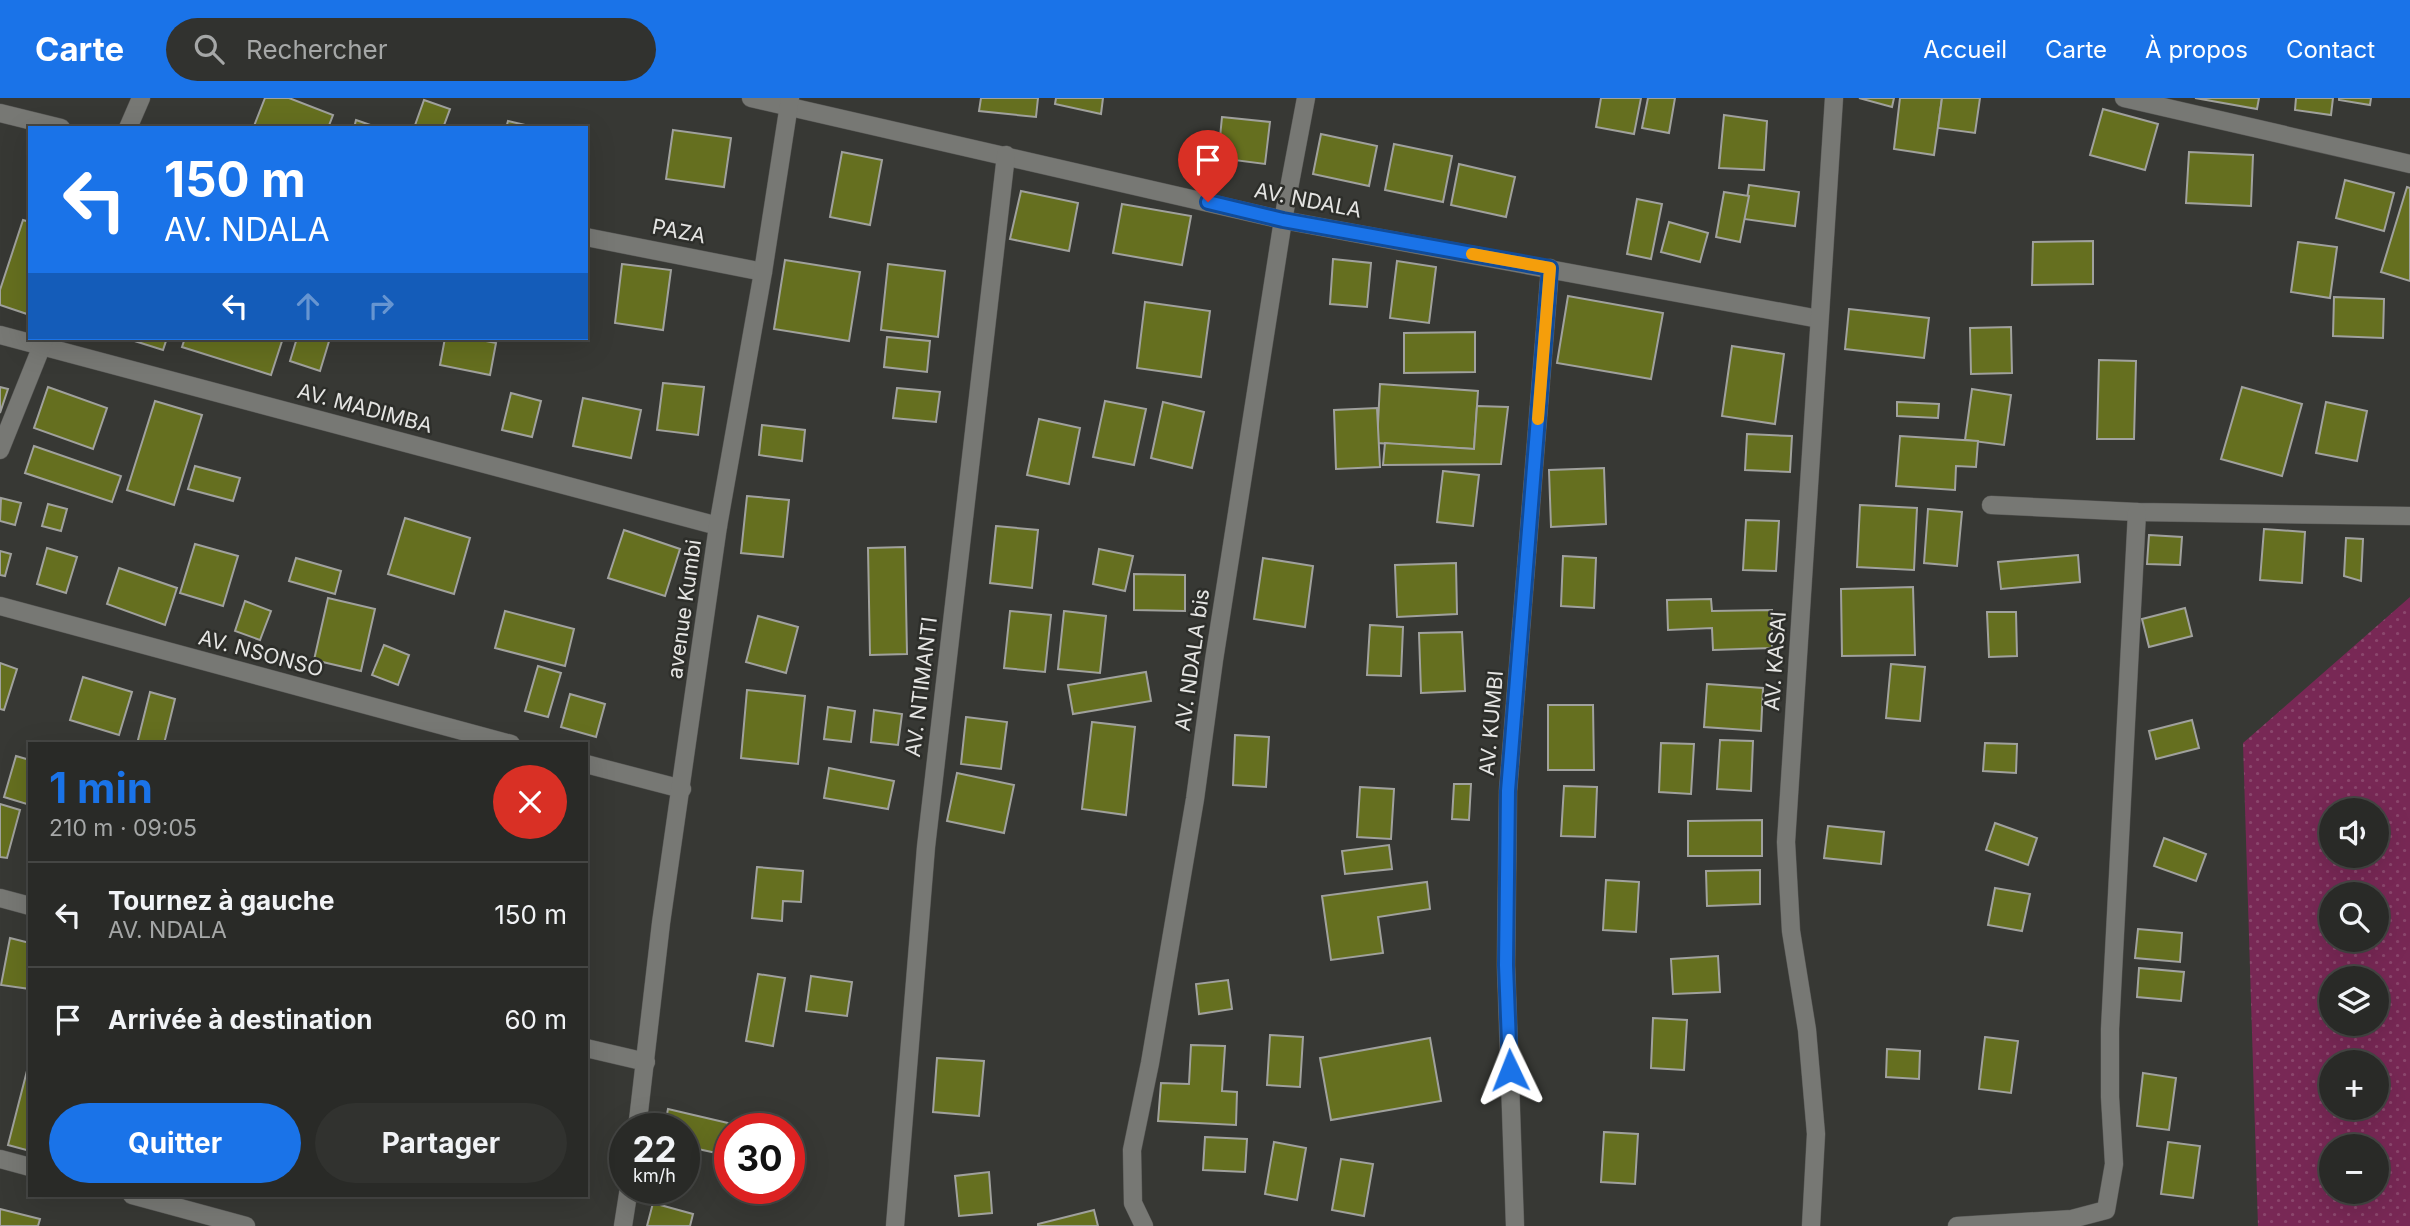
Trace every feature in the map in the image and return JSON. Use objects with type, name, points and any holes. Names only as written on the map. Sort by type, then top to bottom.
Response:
[{"type":"street","points":[[129,126],[141,98]]},
{"type":"street","name":"AV. NDALA","points":[[751,98],[789,102],[1283,220],[1819,319]]},
{"type":"street","name":"AV. NDALA bis","points":[[1144,1226],[1133,1203],[1132,1150],[1150,1063],[1195,799],[1214,660],[1283,220],[1306,98]]},
{"type":"street","name":"AV. KASAI","points":[[1811,1226],[1816,1134],[1807,1030],[1791,931],[1786,842],[1834,98]]},
{"type":"street","points":[[2124,98],[2410,164]]},
{"type":"street","name":"avenue Kumbi","points":[[639,1113],[661,923],[718,526],[763,272],[789,102]]},
{"type":"street","points":[[0,113],[53,126]]},
{"type":"street","name":"AV. NTIMANTI","points":[[895,1226],[926,847],[1006,155]]},
{"type":"street","name":"PAZA","points":[[588,237],[763,272]]},
{"type":"street","name":"AV. KUMBI","points":[[1515,1226],[1506,965],[1508,791],[1550,268]]},
{"type":"street","name":"AV. MADIMBA","points":[[0,335],[28,339]]},
{"type":"street","points":[[0,450],[44,341]]},
{"type":"street","name":"AV. MADIMBA","points":[[44,341],[718,526]]},
{"type":"street","points":[[1991,505],[2137,512],[2410,516]]},
{"type":"street","points":[[1957,1226],[2072,1219],[2106,1210],[2114,1164],[2110,1030],[2137,512]]},
{"type":"street","name":"AV. NSONSO","points":[[0,606],[504,742]]},
{"type":"street","points":[[588,765],[682,789]]},
{"type":"street","points":[[0,898],[28,905]]},
{"type":"street","points":[[588,1048],[646,1062]]},
{"type":"street","points":[[0,1159],[28,1166]]},
{"type":"street","points":[[139,1197],[246,1226]]},
{"type":"street","points":[[623,1226],[626,1204]]},
{"type":"shaded area","points":[[2410,597],[2410,1226],[2258,1226],[2243,743]]},
{"type":"building","points":[[265,98],[289,98],[333,115],[329,126],[254,126]]},
{"type":"building","points":[[981,98],[1038,98],[1036,117],[979,111]]},
{"type":"building","points":[[1056,98],[1103,98],[1101,114],[1055,104]]},
{"type":"building","points":[[1601,98],[1641,98],[1634,134],[1596,127]]},
{"type":"building","points":[[1648,98],[1675,98],[1669,133],[1642,128]]},
{"type":"building","points":[[1859,98],[1894,98],[1892,107]]},
{"type":"building","points":[[1900,98],[1942,98],[1934,155],[1894,149]]},
{"type":"building","points":[[1942,98],[1980,98],[1975,133],[1938,128]]},
{"type":"building","points":[[2195,98],[2259,98],[2257,109]]},
{"type":"building","points":[[2296,98],[2333,98],[2331,115],[2295,110]]},
{"type":"building","points":[[2339,98],[2371,98],[2370,105]]},
{"type":"building","points":[[424,100],[450,109],[444,126],[415,126]]},
{"type":"building","points":[[2103,109],[2158,124],[2145,170],[2090,155]]},
{"type":"building","points":[[1724,115],[1767,121],[1764,170],[1719,168]]},
{"type":"building","points":[[1222,117],[1270,122],[1265,164],[1218,158]]},
{"type":"building","points":[[356,120],[373,126],[354,126]]},
{"type":"building","points":[[508,121],[529,126],[507,126]]},
{"type":"building","points":[[673,130],[731,138],[724,187],[666,179]]},
{"type":"building","points":[[1321,134],[1377,146],[1369,186],[1313,174]]},
{"type":"building","points":[[1394,144],[1452,156],[1443,202],[1385,190]]},
{"type":"building","points":[[842,152],[882,160],[870,225],[830,217]]},
{"type":"building","points":[[2189,152],[2253,155],[2251,206],[2186,203]]},
{"type":"building","points":[[1459,164],[1515,177],[1506,217],[1451,205]]},
{"type":"building","points":[[2345,180],[2394,193],[2384,231],[2336,218]]},
{"type":"building","points":[[1749,185],[1799,192],[1795,226],[1744,219]]},
{"type":"building","points":[[2407,187],[2410,188],[2410,281],[2381,272]]},
{"type":"building","points":[[1021,191],[1078,203],[1069,251],[1010,239]]},
{"type":"building","points":[[1724,192],[1749,196],[1740,242],[1716,237]]},
{"type":"building","points":[[1637,199],[1662,204],[1651,259],[1627,254]]},
{"type":"building","points":[[1122,204],[1191,216],[1182,265],[1113,253]]},
{"type":"building","points":[[23,220],[28,221],[28,314],[0,305],[0,290]]},
{"type":"building","points":[[1669,222],[1708,233],[1700,262],[1661,252]]},
{"type":"building","points":[[2093,241],[2093,284],[2032,285],[2033,242]]},
{"type":"building","points":[[2298,242],[2337,247],[2330,298],[2291,292]]},
{"type":"building","points":[[1333,259],[1371,263],[1367,307],[1330,304]]},
{"type":"building","points":[[785,260],[860,272],[849,341],[774,329]]},
{"type":"building","points":[[1397,261],[1436,267],[1429,323],[1390,318]]},
{"type":"building","points":[[622,264],[671,270],[663,330],[615,323]]},
{"type":"building","points":[[888,264],[945,271],[938,337],[881,330]]},
{"type":"building","points":[[1568,296],[1663,313],[1651,379],[1557,363]]},
{"type":"building","points":[[2334,297],[2384,299],[2383,338],[2333,336]]},
{"type":"building","points":[[1145,302],[1210,311],[1201,377],[1137,368]]},
{"type":"building","points":[[1849,309],[1929,318],[1924,358],[1845,349]]},
{"type":"building","points":[[2011,327],[2012,373],[1971,374],[1970,328]]},
{"type":"building","points":[[1475,332],[1475,372],[1404,373],[1404,333]]},
{"type":"building","points":[[887,337],[930,341],[927,372],[884,367]]},
{"type":"building","points":[[131,340],[166,340],[163,350]]},
{"type":"building","points":[[184,340],[282,340],[271,375],[182,347]]},
{"type":"building","points":[[296,340],[329,340],[320,371],[290,361]]},
{"type":"building","points":[[445,340],[481,340],[496,343],[490,375],[440,365]]},
{"type":"building","points":[[1732,346],[1784,354],[1775,424],[1722,416]]},
{"type":"building","points":[[2099,360],[2136,361],[2134,439],[2097,439]]},
{"type":"building","points":[[663,383],[704,387],[698,435],[657,430]]},
{"type":"building","points":[[1380,384],[1478,391],[1474,449],[1377,443]]},
{"type":"building","points":[[0,387],[8,389],[0,413]]},
{"type":"building","points":[[48,387],[107,408],[93,449],[34,428]]},
{"type":"building","points":[[2242,387],[2302,404],[2282,476],[2221,459]]},
{"type":"building","points":[[897,388],[940,392],[936,422],[893,418]]},
{"type":"building","points":[[1972,389],[2011,395],[2004,445],[1965,440]]},
{"type":"building","points":[[511,393],[541,401],[532,437],[502,430]]},
{"type":"building","points":[[583,398],[641,410],[631,458],[573,446]]},
{"type":"building","points":[[155,401],[202,415],[174,505],[127,490]]},
{"type":"building","points":[[1105,401],[1146,409],[1134,465],[1093,457]]},
{"type":"building","points":[[1163,402],[1204,412],[1192,468],[1151,458]]},
{"type":"building","points":[[1897,402],[1939,404],[1938,418],[1897,416]]},
{"type":"building","points":[[2326,402],[2367,411],[2357,461],[2316,453]]},
{"type":"building","points":[[1477,406],[1508,407],[1501,464],[1383,465],[1385,443],[1474,449]]},
{"type":"building","points":[[1377,408],[1380,467],[1336,469],[1334,410]]},
{"type":"building","points":[[1039,419],[1080,428],[1069,484],[1027,475]]},
{"type":"building","points":[[762,425],[805,430],[802,461],[759,455]]},
{"type":"building","points":[[1747,434],[1792,436],[1790,472],[1745,470]]},
{"type":"building","points":[[1900,436],[1978,441],[1976,467],[1956,466],[1955,490],[1896,486]]},
{"type":"building","points":[[34,446],[121,476],[112,502],[25,473]]},
{"type":"building","points":[[195,466],[240,478],[233,501],[188,489]]},
{"type":"building","points":[[1604,468],[1606,524],[1551,527],[1549,470]]},
{"type":"building","points":[[1443,471],[1479,475],[1473,526],[1437,522]]},
{"type":"building","points":[[747,496],[789,500],[783,557],[741,553]]},
{"type":"building","points":[[1,498],[21,503],[15,525],[0,521]]},
{"type":"building","points":[[48,504],[67,509],[61,531],[42,526]]},
{"type":"building","points":[[1860,505],[1917,508],[1914,570],[1857,567]]},
{"type":"building","points":[[1928,509],[1962,512],[1957,566],[1924,563]]},
{"type":"building","points":[[405,518],[470,538],[454,594],[388,574]]},
{"type":"building","points":[[1746,520],[1779,521],[1776,571],[1743,570]]},
{"type":"building","points":[[996,526],[1038,530],[1032,588],[990,583]]},
{"type":"building","points":[[2264,529],[2305,532],[2302,583],[2260,580]]},
{"type":"building","points":[[624,530],[680,549],[665,596],[608,578]]},
{"type":"building","points":[[2149,535],[2182,537],[2180,565],[2147,564]]},
{"type":"building","points":[[2346,538],[2363,539],[2361,581],[2344,576]]},
{"type":"building","points":[[195,544],[238,556],[223,606],[180,593]]},
{"type":"building","points":[[905,547],[907,654],[870,655],[868,548]]},
{"type":"building","points":[[47,548],[77,557],[66,593],[37,584]]},
{"type":"building","points":[[1099,549],[1133,556],[1125,591],[1093,584]]},
{"type":"building","points":[[0,551],[11,554],[5,576],[0,575]]},
{"type":"building","points":[[2078,555],[2080,582],[2001,589],[1998,562]]},
{"type":"building","points":[[1563,556],[1596,558],[1594,608],[1561,606]]},
{"type":"building","points":[[296,558],[341,571],[335,594],[289,581]]},
{"type":"building","points":[[1263,558],[1313,566],[1305,627],[1254,619]]},
{"type":"building","points":[[1456,563],[1457,614],[1397,617],[1395,565]]},
{"type":"building","points":[[119,568],[177,588],[165,625],[107,604]]},
{"type":"building","points":[[1134,574],[1185,575],[1185,611],[1134,610]]},
{"type":"building","points":[[1913,587],[1915,655],[1842,656],[1841,589]]},
{"type":"building","points":[[328,598],[375,609],[361,671],[314,660]]},
{"type":"building","points":[[1711,599],[1712,611],[1772,610],[1772,648],[1713,650],[1712,628],[1668,630],[1667,600]]},
{"type":"building","points":[[245,601],[271,611],[260,640],[235,631]]},
{"type":"building","points":[[2185,608],[2192,636],[2149,647],[2142,619]]},
{"type":"building","points":[[505,611],[574,629],[565,666],[495,648]]},
{"type":"building","points":[[1010,611],[1051,615],[1045,672],[1004,668]]},
{"type":"building","points":[[1064,611],[1106,616],[1100,673],[1058,669]]},
{"type":"building","points":[[1987,612],[2016,612],[2017,656],[1989,657]]},
{"type":"building","points":[[758,616],[798,627],[786,673],[746,662]]},
{"type":"building","points":[[1370,625],[1403,627],[1401,676],[1367,675]]},
{"type":"building","points":[[1462,632],[1465,691],[1421,693],[1419,633]]},
{"type":"building","points":[[384,645],[409,655],[398,685],[372,675]]},
{"type":"building","points":[[0,663],[17,669],[4,710],[0,709]]},
{"type":"building","points":[[1891,664],[1925,667],[1920,721],[1886,718]]},
{"type":"building","points":[[538,666],[561,673],[548,717],[525,711]]},
{"type":"building","points":[[1146,672],[1151,701],[1073,714],[1068,685]]},
{"type":"building","points":[[83,677],[132,692],[119,735],[70,720]]},
{"type":"building","points":[[1707,684],[1763,688],[1761,731],[1704,727]]},
{"type":"building","points":[[747,690],[805,696],[798,764],[741,758]]},
{"type":"building","points":[[150,692],[175,699],[164,742],[138,742]]},
{"type":"building","points":[[570,694],[605,704],[596,737],[561,727]]},
{"type":"building","points":[[1548,705],[1593,705],[1594,770],[1548,770]]},
{"type":"building","points":[[828,707],[855,711],[851,742],[824,739]]},
{"type":"building","points":[[874,710],[902,714],[898,745],[871,742]]},
{"type":"building","points":[[966,717],[1007,722],[1001,769],[961,764]]},
{"type":"building","points":[[2192,720],[2199,748],[2156,759],[2149,731]]},
{"type":"building","points":[[1092,722],[1135,727],[1126,815],[1082,809]]},
{"type":"building","points":[[1235,735],[1269,737],[1266,787],[1233,785]]},
{"type":"building","points":[[1720,740],[1753,741],[1751,791],[1717,789]]},
{"type":"building","points":[[1661,743],[1694,744],[1691,794],[1659,792]]},
{"type":"building","points":[[1985,743],[2017,744],[2016,773],[1983,771]]},
{"type":"building","points":[[16,756],[28,759],[28,804],[4,797]]},
{"type":"building","points":[[829,768],[894,781],[888,809],[824,798]]},
{"type":"building","points":[[957,773],[1014,785],[1004,833],[947,821]]},
{"type":"building","points":[[1454,784],[1471,784],[1469,820],[1452,819]]},
{"type":"building","points":[[1564,786],[1597,787],[1595,837],[1561,836]]},
{"type":"building","points":[[1360,787],[1394,789],[1391,839],[1357,837]]},
{"type":"building","points":[[0,804],[20,810],[7,858],[0,857]]},
{"type":"building","points":[[1762,820],[1762,856],[1688,856],[1688,821]]},
{"type":"building","points":[[1995,823],[2037,838],[2028,865],[1986,850]]},
{"type":"building","points":[[1828,826],[1884,832],[1881,864],[1824,858]]},
{"type":"building","points":[[2164,838],[2206,854],[2196,881],[2154,866]]},
{"type":"building","points":[[1389,845],[1392,869],[1345,874],[1342,851]]},
{"type":"building","points":[[757,867],[803,871],[801,902],[783,901],[782,921],[752,918]]},
{"type":"building","points":[[1760,870],[1760,904],[1707,906],[1706,871]]},
{"type":"building","points":[[1606,880],[1639,882],[1636,932],[1603,930]]},
{"type":"building","points":[[1427,882],[1430,909],[1378,917],[1383,953],[1331,960],[1322,896]]},
{"type":"building","points":[[1995,888],[2030,894],[2022,931],[1988,925]]},
{"type":"building","points":[[2138,929],[2182,933],[2180,962],[2135,958]]},
{"type":"building","points":[[10,938],[28,942],[28,989],[1,985]]},
{"type":"building","points":[[1718,956],[1720,992],[1673,994],[1671,959]]},
{"type":"building","points":[[2139,968],[2184,972],[2181,1001],[2137,997]]},
{"type":"building","points":[[758,974],[785,978],[773,1046],[746,1041]]},
{"type":"building","points":[[811,976],[852,982],[847,1016],[806,1011]]},
{"type":"building","points":[[1228,980],[1232,1009],[1199,1014],[1196,984]]},
{"type":"building","points":[[1653,1018],[1687,1020],[1684,1070],[1651,1068]]},
{"type":"building","points":[[1270,1035],[1303,1037],[1300,1087],[1267,1085]]},
{"type":"building","points":[[1985,1037],[2018,1041],[2011,1093],[1979,1089]]},
{"type":"building","points":[[1430,1038],[1441,1101],[1331,1120],[1320,1058]]},
{"type":"building","points":[[1191,1045],[1225,1046],[1222,1091],[1237,1092],[1236,1125],[1158,1121],[1161,1083],[1189,1084]]},
{"type":"building","points":[[1887,1049],[1920,1051],[1919,1079],[1886,1077]]},
{"type":"building","points":[[937,1058],[984,1061],[979,1116],[933,1112]]},
{"type":"building","points":[[28,1067],[28,1150],[8,1145]]},
{"type":"building","points":[[2143,1073],[2176,1078],[2169,1130],[2137,1126]]},
{"type":"building","points":[[668,1109],[685,1113],[667,1113]]},
{"type":"building","points":[[700,1116],[714,1120],[714,1152],[700,1149]]},
{"type":"building","points":[[1604,1132],[1638,1134],[1635,1184],[1601,1182]]},
{"type":"building","points":[[1205,1137],[1247,1139],[1245,1172],[1203,1170]]},
{"type":"building","points":[[1274,1142],[1306,1148],[1297,1200],[1265,1194]]},
{"type":"building","points":[[2168,1142],[2200,1146],[2193,1198],[2161,1194]]},
{"type":"building","points":[[1341,1159],[1373,1164],[1364,1216],[1332,1210]]},
{"type":"building","points":[[989,1172],[992,1213],[959,1216],[955,1176]]},
{"type":"building","points":[[653,1204],[693,1214],[690,1226],[647,1226]]},
{"type":"building","points":[[0,1209],[40,1219],[38,1226],[0,1226]]},
{"type":"building","points":[[1094,1210],[1098,1226],[1038,1226],[1038,1224]]},
{"type":"slow traffic","points":[[1472,254],[1550,268],[1538,419]]},
{"type":"route","points":[[1208,202],[1283,220],[1550,268],[1508,791],[1506,965],[1510,1070]]}]
